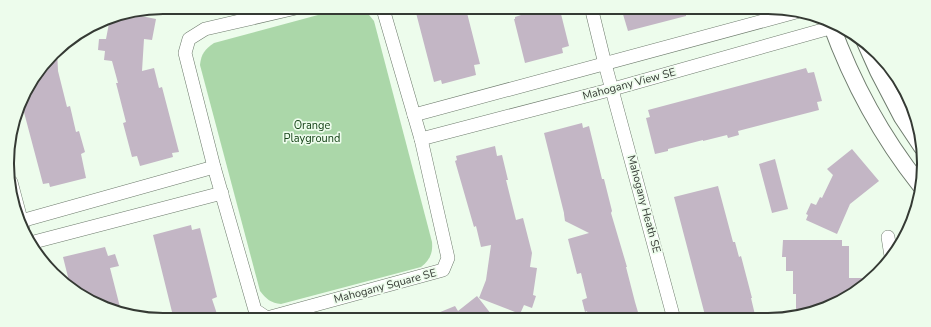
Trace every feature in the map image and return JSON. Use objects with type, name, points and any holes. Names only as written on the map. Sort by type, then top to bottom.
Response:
[{"type":"street","name":"Mahogany Square SE","points":[[260,313],[255,310],[214,167],[185,53],[189,39],[205,29],[270,14]]},
{"type":"street","name":"Mahogany Square SE","points":[[285,313],[443,270],[448,258],[421,139],[384,14]]},
{"type":"street","name":"Mahogany Heath SE","points":[[593,14],[605,64],[672,313]]},
{"type":"street","points":[[414,115],[786,15]]},
{"type":"street","name":"Mahogany View SE","points":[[421,139],[613,89],[830,27]]},
{"type":"street","points":[[834,29],[849,67],[870,110],[906,167],[916,180]]},
{"type":"street","points":[[872,56],[902,117],[914,135]]},
{"type":"street","points":[[26,223],[214,167]]},
{"type":"street","points":[[36,241],[222,193]]},
{"type":"street","points":[[888,237],[890,250]]},
{"type":"green space","name":"Orange Playground","points":[[322,14],[368,14],[374,21],[432,242],[432,250],[427,262],[421,267],[281,304],[274,303],[264,296],[260,291],[200,65],[204,52],[214,43]]},
{"type":"building","points":[[416,14],[467,14],[480,64],[474,65],[476,75],[442,84],[441,80],[434,82]]},
{"type":"building","points":[[561,14],[569,46],[562,48],[563,53],[525,63],[514,19],[515,17],[521,15]]},
{"type":"building","points":[[623,14],[686,14],[686,16],[628,31]]},
{"type":"building","points":[[140,16],[156,19],[152,40],[144,39],[142,71],[154,68],[159,88],[162,87],[179,152],[172,153],[173,157],[140,166],[137,156],[132,157],[123,123],[126,122],[112,61],[104,60],[105,51],[98,50],[99,39],[106,39],[109,24]]},
{"type":"building","points":[[57,59],[58,71],[67,107],[70,106],[76,132],[79,131],[85,152],[81,154],[86,178],[50,187],[49,183],[43,184],[24,110],[29,97],[39,80]]},
{"type":"building","points":[[806,68],[808,73],[814,72],[822,101],[817,102],[819,110],[738,131],[739,135],[728,138],[727,135],[703,140],[655,154],[646,118],[650,117],[648,110]]},
{"type":"building","points":[[582,123],[583,128],[589,126],[638,313],[585,312],[582,300],[587,298],[581,273],[577,274],[568,239],[589,233],[565,221],[544,133]]},
{"type":"building","points":[[495,146],[497,156],[502,155],[508,180],[506,180],[516,220],[523,218],[532,253],[530,267],[537,268],[533,295],[536,296],[532,308],[524,305],[520,313],[517,313],[479,298],[486,280],[491,245],[481,247],[476,226],[474,227],[455,161],[457,160],[456,156]]},
{"type":"building","points":[[852,149],[879,181],[850,204],[837,234],[806,220],[808,215],[806,214],[811,203],[816,205],[820,197],[822,198],[833,175],[827,169]]},
{"type":"building","points":[[775,159],[788,209],[772,213],[759,164]]},
{"type":"building","points":[[718,186],[733,242],[735,242],[739,257],[741,256],[755,313],[704,313],[674,197]]},
{"type":"building","points":[[191,225],[192,230],[200,228],[217,297],[212,299],[217,313],[172,313],[153,235]]},
{"type":"building","points":[[783,240],[842,240],[842,246],[849,246],[849,278],[864,278],[851,288],[834,298],[806,308],[796,309],[796,294],[793,294],[793,271],[786,271],[786,257],[782,257]]},
{"type":"building","points":[[105,247],[108,256],[115,254],[119,266],[110,268],[120,306],[97,298],[68,279],[63,257]]},
{"type":"building","points":[[477,296],[490,313],[438,313],[455,306],[458,311]]}]
